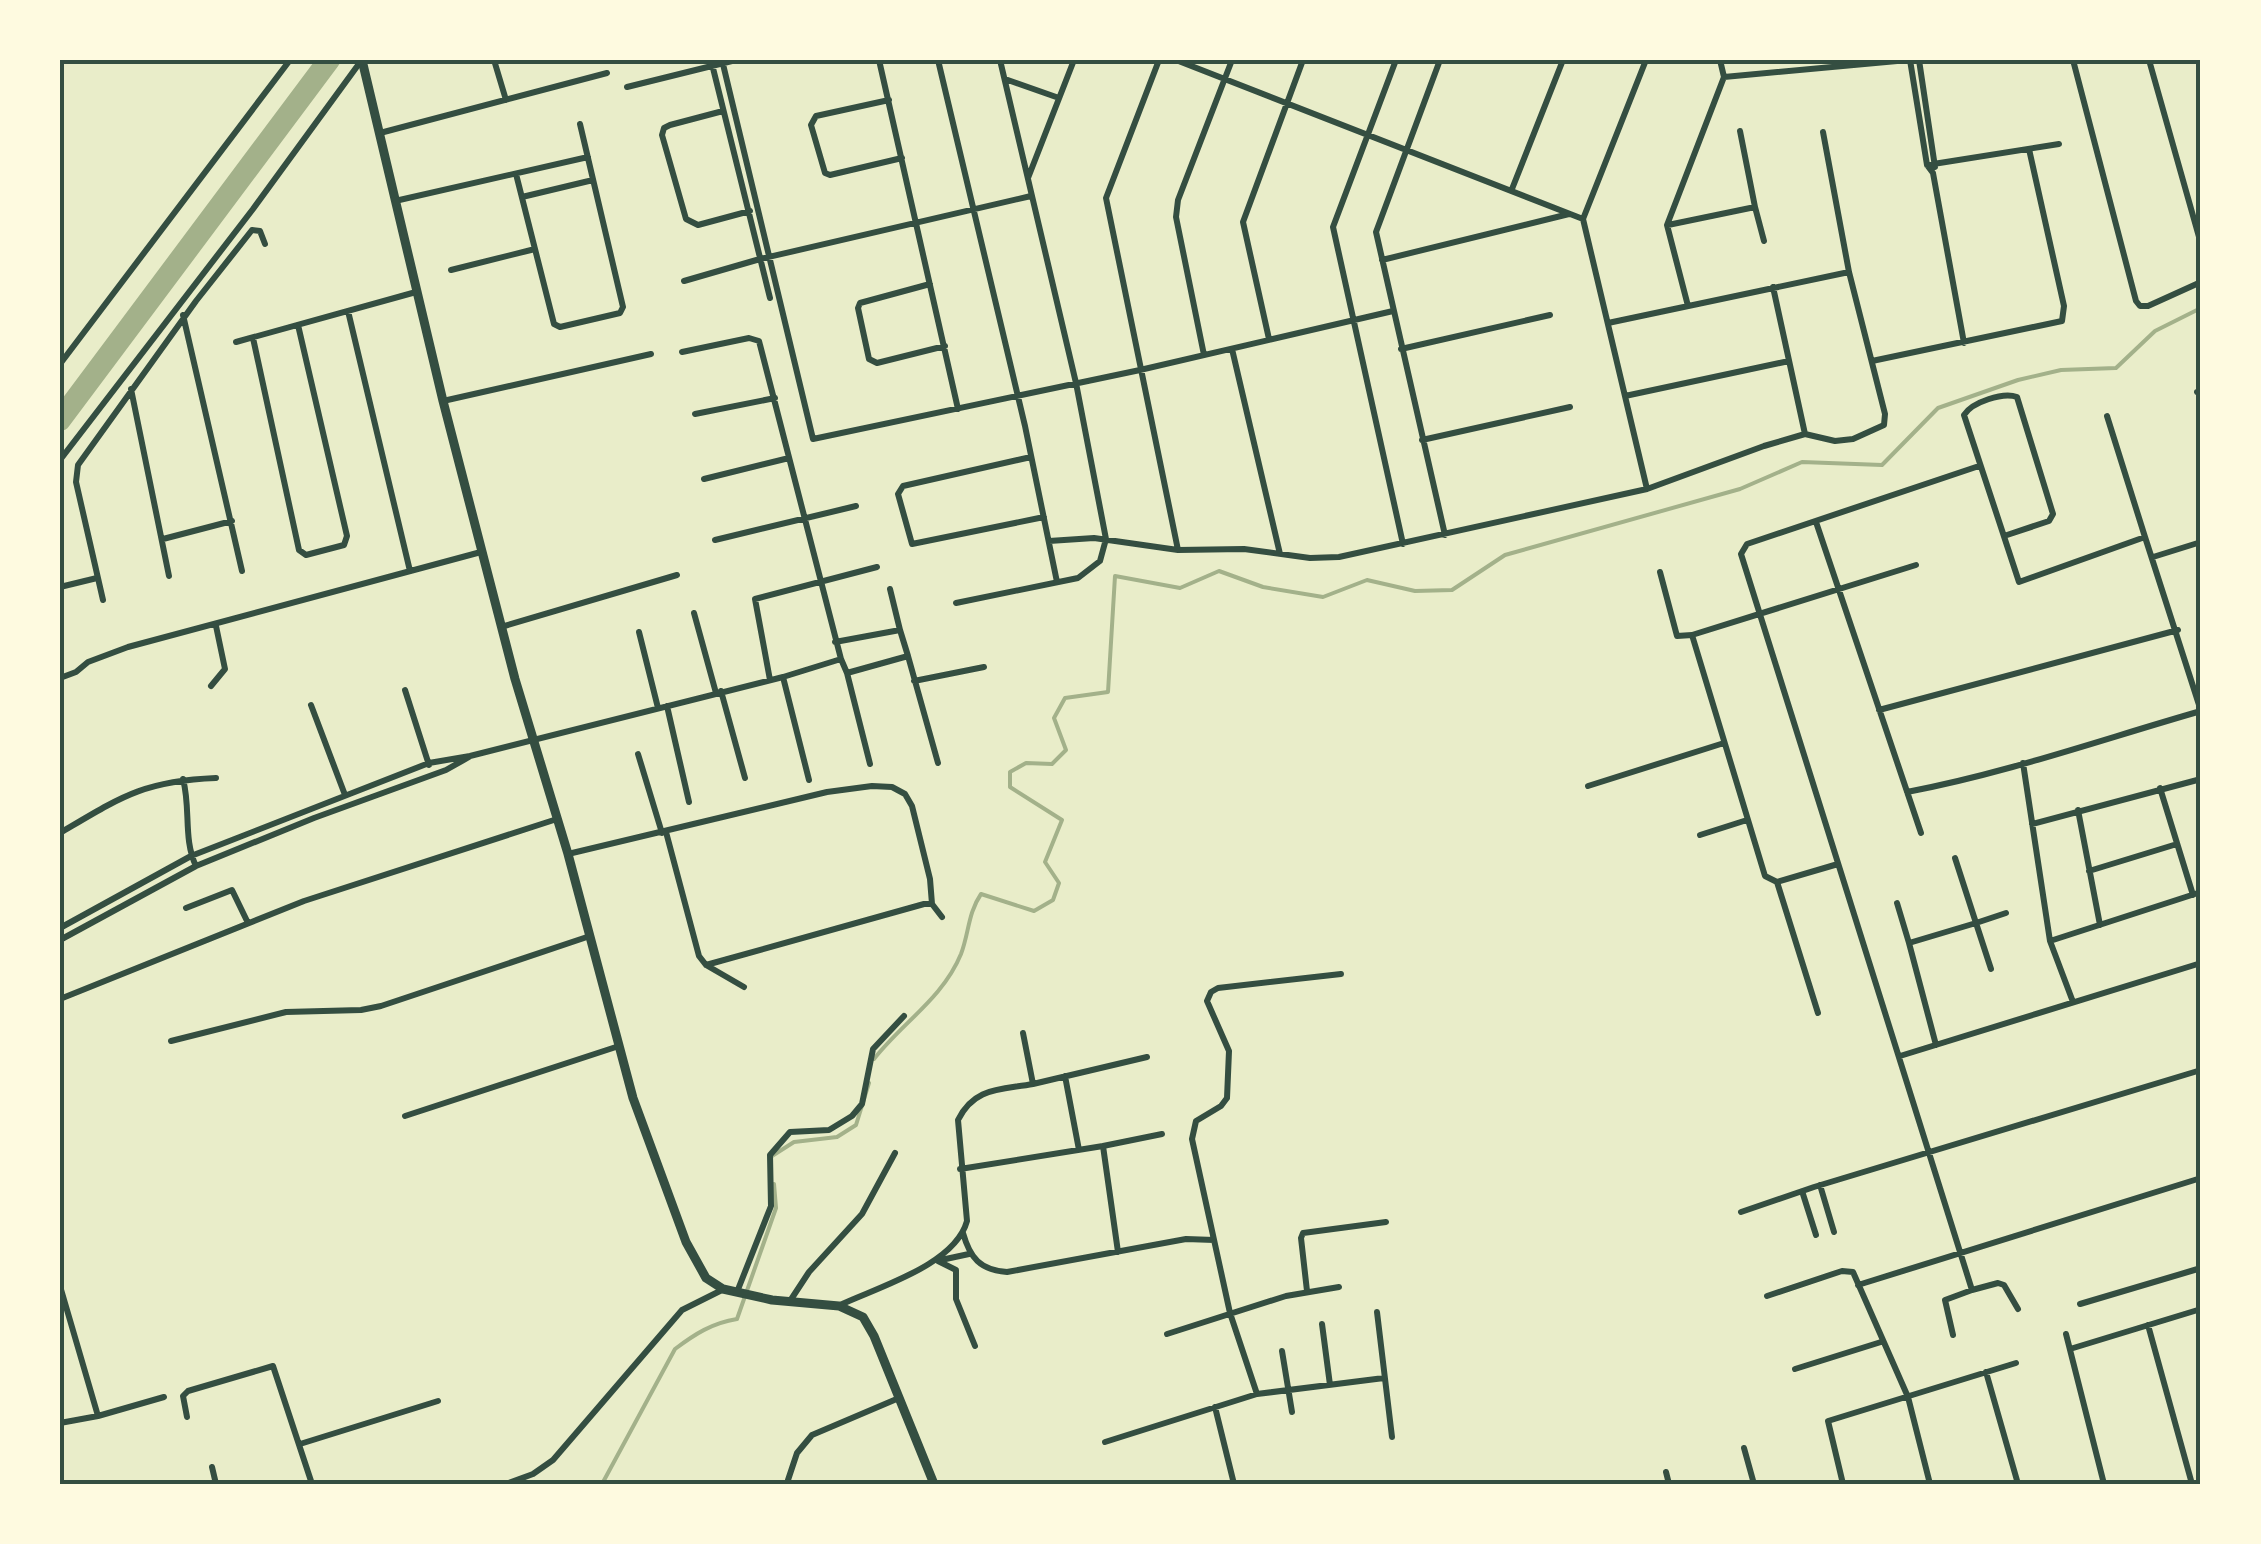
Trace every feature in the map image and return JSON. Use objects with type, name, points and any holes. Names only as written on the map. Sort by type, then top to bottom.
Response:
[{"type":"main road","points":[[362,60],[395,201],[410,293],[501,627],[568,854],[633,1098],[686,1242],[706,1278],[723,1290],[838,1306],[856,1312],[866,1321],[934,1484]]},
{"type":"street","points":[[60,364],[290,60]]},
{"type":"street","points":[[60,460],[362,60]]},
{"type":"street","points":[[494,60],[506,100]]},
{"type":"street","points":[[626,87],[711,63],[736,60]]},
{"type":"street","points":[[879,60],[958,409]]},
{"type":"street","points":[[938,60],[1057,582]]},
{"type":"street","points":[[956,603],[1078,578],[1100,561],[1106,539],[1076,384],[1000,60]]},
{"type":"street","points":[[1027,179],[1074,60]]},
{"type":"street","points":[[1158,60],[1106,198],[1178,550]]},
{"type":"street","points":[[1176,60],[1583,218]]},
{"type":"street","points":[[1204,355],[1176,217],[1178,200],[1232,60]]},
{"type":"street","points":[[1269,339],[1243,222],[1303,60]]},
{"type":"street","points":[[1396,60],[1333,227],[1403,544]]},
{"type":"street","points":[[1440,60],[1376,232],[1445,534]]},
{"type":"street","points":[[1511,189],[1563,60]]},
{"type":"street","points":[[1646,60],[1583,218],[1647,489]]},
{"type":"street","points":[[1688,306],[1667,225],[1724,77],[1720,60]]},
{"type":"street","points":[[1810,60],[1812,72]]},
{"type":"street","points":[[1724,77],[1812,72],[1909,60],[1964,344]]},
{"type":"street","points":[[1918,60],[1931,164]]},
{"type":"street","points":[[2073,60],[2140,306],[2201,282]]},
{"type":"street","points":[[2149,60],[2201,244]]},
{"type":"street","points":[[722,62],[813,439],[1140,370],[1393,311]]},
{"type":"street","points":[[711,63],[770,298]]},
{"type":"street","points":[[380,133],[607,73]]},
{"type":"street","points":[[1004,79],[1059,98]]},
{"type":"street","points":[[888,100],[816,116],[811,125],[825,173],[830,175],[902,158]]},
{"type":"street","points":[[723,111],[664,128],[662,136],[686,219],[698,225],[750,211]]},
{"type":"street","points":[[516,174],[556,327],[622,310],[580,124]]},
{"type":"street","points":[[1740,131],[1764,241]]},
{"type":"street","points":[[1050,541],[1106,539],[1178,550],[1244,549],[1338,557],[1647,489],[1805,434],[1853,439],[1884,425],[1822,132]]},
{"type":"street","points":[[1931,164],[2059,144]]},
{"type":"street","points":[[1872,362],[2062,321],[2065,315],[2029,149]]},
{"type":"street","points":[[395,201],[588,157]]},
{"type":"street","points":[[522,196],[593,180]]},
{"type":"street","points":[[684,280],[770,256],[1030,196]]},
{"type":"street","points":[[1667,225],[1755,208]]},
{"type":"street","points":[[1382,260],[1569,214]]},
{"type":"street","points":[[103,600],[75,473],[80,460],[252,230],[260,231],[265,244]]},
{"type":"street","points":[[451,270],[534,249]]},
{"type":"street","points":[[1608,323],[1850,272]]},
{"type":"street","points":[[930,284],[860,303],[868,359],[877,363],[945,346]]},
{"type":"street","points":[[1773,288],[1805,434]]},
{"type":"street","points":[[236,342],[410,293]]},
{"type":"street","points":[[186,296],[196,301]]},
{"type":"street","points":[[174,310],[185,316],[242,571]]},
{"type":"street","points":[[348,311],[410,571]]},
{"type":"street","points":[[1402,349],[1550,315]]},
{"type":"street","points":[[252,338],[299,550],[306,555],[330,551],[344,544],[347,536],[298,325]]},
{"type":"street","points":[[682,352],[758,340],[870,764]]},
{"type":"street","points":[[1232,349],[1280,554]]},
{"type":"street","points":[[442,401],[651,354]]},
{"type":"street","points":[[1625,396],[1789,362]]},
{"type":"street","points":[[131,389],[169,576]]},
{"type":"street","points":[[2004,536],[2049,521],[2054,514],[2016,397],[2010,394],[1970,407],[1964,415],[2019,582],[2146,537]]},
{"type":"street","points":[[696,414],[775,398]]},
{"type":"street","points":[[1422,440],[1570,407]]},
{"type":"street","points":[[1907,792],[1978,778],[2201,711],[2108,416]]},
{"type":"street","points":[[1031,457],[904,486],[898,494],[912,544],[1044,517]]},
{"type":"street","points":[[704,479],[789,458]]},
{"type":"street","points":[[1972,1290],[1741,554],[1746,544],[1979,466]]},
{"type":"street","points":[[715,540],[856,506]]},
{"type":"street","points":[[163,539],[232,521]]},
{"type":"street","points":[[1816,522],[1921,833]]},
{"type":"street","points":[[2153,558],[2201,542]]},
{"type":"street","points":[[60,678],[116,651],[482,552]]},
{"type":"street","points":[[1660,572],[1677,636],[1692,635],[1916,565]]},
{"type":"street","points":[[770,680],[754,601],[877,567]]},
{"type":"street","points":[[501,627],[677,575]]},
{"type":"street","points":[[60,587],[97,578]]},
{"type":"street","points":[[890,589],[938,763]]},
{"type":"street","points":[[694,613],[746,778]]},
{"type":"street","points":[[212,686],[225,670],[216,626]]},
{"type":"street","points":[[835,642],[900,630]]},
{"type":"street","points":[[1880,710],[2178,630]]},
{"type":"street","points":[[638,632],[658,708]]},
{"type":"street","points":[[1692,635],[1765,876],[1777,882],[1838,864]]},
{"type":"street","points":[[846,673],[908,656]]},
{"type":"street","points":[[60,928],[192,856],[432,762],[470,756],[841,659]]},
{"type":"street","points":[[914,682],[984,666]]},
{"type":"street","points":[[783,676],[809,780]]},
{"type":"street","points":[[404,690],[436,773]]},
{"type":"street","points":[[311,705],[345,795]]},
{"type":"street","points":[[667,706],[689,802]]},
{"type":"street","points":[[1588,786],[1724,743]]},
{"type":"street","points":[[638,754],[700,956],[706,965],[744,987]]},
{"type":"street","points":[[60,940],[196,866],[436,773],[470,756]]},
{"type":"street","points":[[2024,763],[2050,941],[2073,1002]]},
{"type":"street","points":[[60,833],[135,790],[183,779],[216,778]]},
{"type":"street","points":[[183,779],[189,802],[187,843],[196,866]]},
{"type":"street","points":[[2032,824],[2201,779]]},
{"type":"street","points":[[568,854],[827,792],[892,787],[906,794],[912,806],[930,879],[932,904],[942,917]]},
{"type":"street","points":[[2050,941],[2197,894],[2176,844],[2160,788]]},
{"type":"street","points":[[310,808],[314,818]]},
{"type":"street","points":[[2078,810],[2100,925]]},
{"type":"street","points":[[60,999],[377,875],[557,818]]},
{"type":"street","points":[[1700,834],[1747,820]]},
{"type":"street","points":[[2089,870],[2176,844]]},
{"type":"street","points":[[1955,858],[1991,970]]},
{"type":"street","points":[[1777,882],[1818,1013]]},
{"type":"street","points":[[186,908],[232,890],[248,923]]},
{"type":"street","points":[[1897,903],[1936,1045]]},
{"type":"street","points":[[706,965],[778,942],[932,904]]},
{"type":"street","points":[[1908,943],[2006,913]]},
{"type":"street","points":[[170,1041],[286,1012],[381,1006],[590,936]]},
{"type":"street","points":[[1900,1056],[2201,964]]},
{"type":"street","points":[[1257,1394],[1230,1313],[1192,1128],[1227,1098],[1229,1051],[1208,1010],[1210,992],[1341,974]]},
{"type":"street","points":[[741,1293],[771,1206],[770,1156],[790,1132],[835,1128],[852,1116],[862,1104],[873,1049],[904,1016]]},
{"type":"street","points":[[1023,1033],[1033,1084]]},
{"type":"street","points":[[405,1116],[620,1046]]},
{"type":"street","points":[[937,1261],[963,1232],[966,1221],[958,1120],[965,1106],[979,1094],[1147,1057]]},
{"type":"street","points":[[1741,1212],[2201,1070]]},
{"type":"street","points":[[1065,1076],[1080,1150]]},
{"type":"street","points":[[960,1169],[1162,1134]]},
{"type":"street","points":[[1103,1146],[1118,1252]]},
{"type":"street","points":[[790,1301],[809,1272],[862,1214],[895,1153]]},
{"type":"street","points":[[1858,1285],[2201,1178]]},
{"type":"street","points":[[1820,1185],[1834,1232]]},
{"type":"street","points":[[1802,1191],[1816,1235]]},
{"type":"street","points":[[1307,1291],[1301,1238],[1304,1233],[1386,1222]]},
{"type":"street","points":[[963,1232],[969,1254],[992,1271],[1007,1272],[1186,1239],[1214,1240]]},
{"type":"street","points":[[838,1306],[937,1261],[969,1254]]},
{"type":"street","points":[[937,1261],[956,1270],[956,1299],[975,1346]]},
{"type":"street","points":[[2080,1304],[2201,1268]]},
{"type":"street","points":[[1766,1296],[1848,1270],[1853,1272],[1908,1397],[1930,1484]]},
{"type":"street","points":[[1954,1335],[1944,1300],[1998,1283],[2004,1285],[2018,1309]]},
{"type":"street","points":[[60,1286],[98,1416]]},
{"type":"street","points":[[1167,1334],[1307,1291],[1340,1288]]},
{"type":"street","points":[[506,1484],[542,1468],[561,1452],[682,1310],[723,1290]]},
{"type":"street","points":[[2070,1348],[2201,1309]]},
{"type":"street","points":[[1377,1312],[1392,1437]]},
{"type":"street","points":[[1322,1324],[1330,1384]]},
{"type":"street","points":[[2148,1326],[2192,1484]]},
{"type":"street","points":[[2066,1334],[2104,1484]]},
{"type":"street","points":[[1795,1369],[1881,1342]]},
{"type":"street","points":[[1282,1351],[1292,1412]]},
{"type":"street","points":[[1843,1484],[1830,1420],[2016,1363]]},
{"type":"street","points":[[186,1417],[184,1396],[188,1390],[272,1365],[312,1484]]},
{"type":"street","points":[[1986,1372],[2018,1484]]},
{"type":"street","points":[[1105,1442],[1257,1394],[1384,1378]]},
{"type":"street","points":[[60,1423],[164,1396]]},
{"type":"street","points":[[788,1480],[797,1453],[812,1435],[899,1398]]},
{"type":"street","points":[[300,1444],[438,1402]]},
{"type":"street","points":[[1215,1407],[1234,1484]]},
{"type":"street","points":[[1744,1448],[1754,1484]]},
{"type":"street","points":[[212,1467],[216,1484]]},
{"type":"street","points":[[1666,1472],[1670,1484]]},
{"type":"street","points":[[127,1484],[136,1484]]},
{"type":"waterway","points":[[60,420],[329,60]]},
{"type":"waterway","points":[[874,1059],[944,984],[961,954],[981,894],[1034,911],[1053,900],[1059,883],[1045,862],[1062,820],[1010,787],[1010,772],[1026,763],[1052,764],[1066,750],[1054,718],[1065,698],[1108,692],[1115,576],[1180,588],[1219,571],[1263,587],[1323,597],[1367,580],[1415,591],[1452,590],[1505,555],[1740,489],[1802,462],[1882,465],[1938,408],[2018,380],[2061,370],[2116,368],[2155,331],[2201,308]]},
{"type":"waterway","points":[[772,1156],[794,1142],[837,1137],[856,1125],[869,1083]]},
{"type":"waterway","points":[[602,1484],[675,1349],[704,1330],[737,1319],[776,1208],[774,1184]]}]
